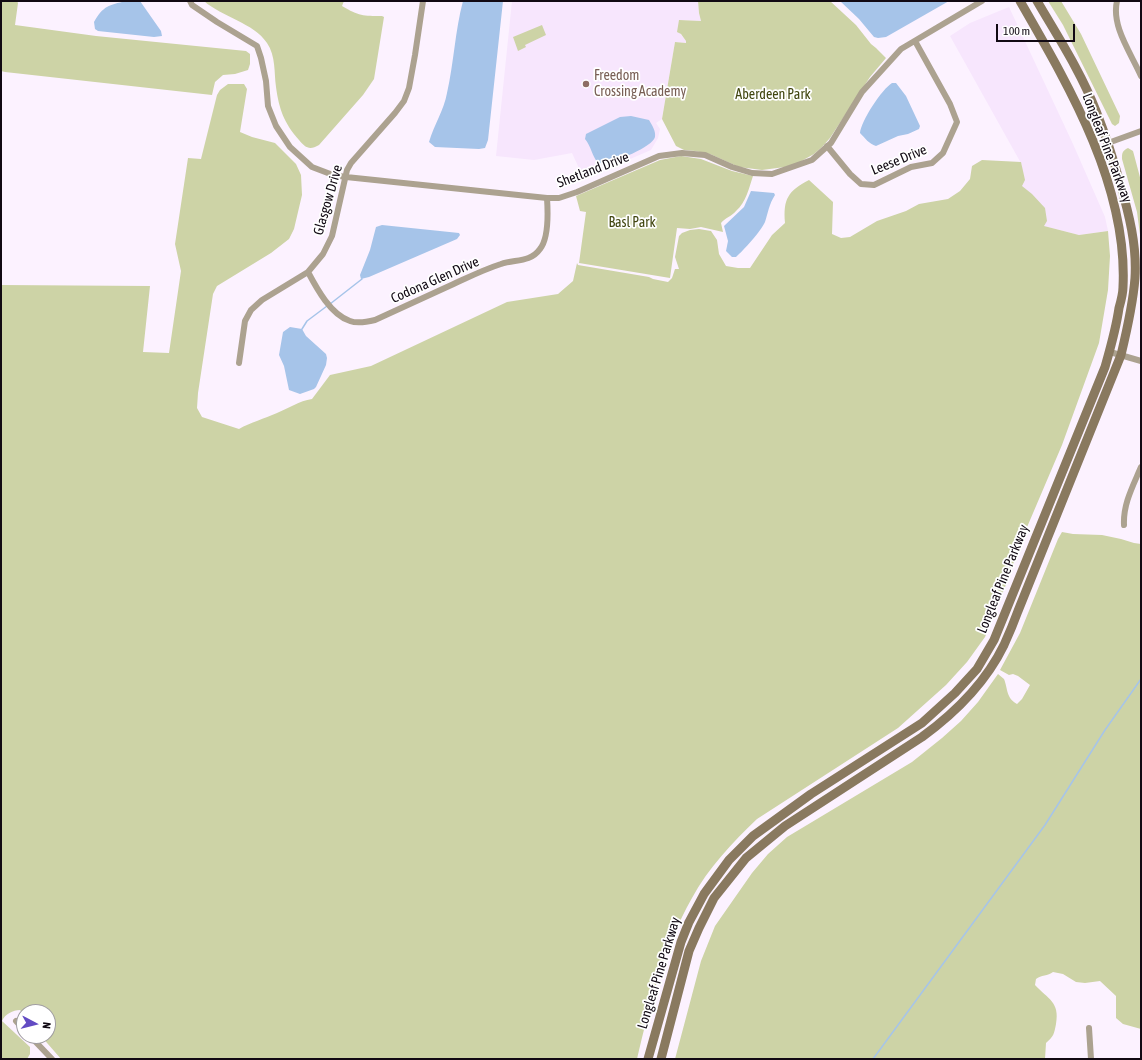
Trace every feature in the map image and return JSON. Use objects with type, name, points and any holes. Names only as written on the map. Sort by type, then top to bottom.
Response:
[{"type":"main road","name":"Longleaf Pine Parkway","points":[[648,1059],[673,967],[686,928],[704,894],[729,860],[753,836],[811,794],[922,723],[955,693],[977,669],[994,640],[1110,352],[1123,288],[1122,252],[1114,202],[1082,115],[1062,73],[1020,1]]},
{"type":"main road","name":"Longleaf Pine Parkway","points":[[661,1059],[690,951],[699,928],[714,898],[746,858],[784,826],[922,737],[941,723],[973,690],[987,673],[1003,646],[1122,356],[1128,328],[1135,277],[1134,246],[1130,215],[1096,109],[1075,66],[1038,1]]},
{"type":"main road","points":[[1095,148],[1102,150],[1108,157],[1125,214],[1130,215]]},
{"type":"main road","points":[[964,683],[973,690]]},
{"type":"street","name":"Shetland Drive","points":[[190,1],[192,5],[217,22],[257,46],[266,81],[268,106],[276,126],[290,147],[312,167],[333,175],[346,177],[548,198],[559,198],[577,192],[659,156],[682,153],[705,155],[732,167],[752,173],[772,174],[812,160],[831,143],[862,92],[902,49],[982,1]]},
{"type":"street","name":"Glasgow Drive","points":[[239,363],[246,321],[251,310],[262,300],[308,272],[323,254],[332,236],[350,163],[404,101],[409,88],[413,68],[423,1]]},
{"type":"street","points":[[1116,1],[1115,9],[1118,28],[1141,76]]},
{"type":"street","name":"Leese Drive","points":[[827,146],[855,179],[861,184],[867,185],[874,185],[911,167],[932,163],[943,153],[957,122],[950,104],[915,41]]},
{"type":"street","points":[[1108,143],[1141,131]]},
{"type":"street","name":"Codona Glen Drive","points":[[308,272],[318,290],[337,314],[350,321],[362,322],[375,320],[476,273],[503,263],[520,261],[533,256],[541,249],[546,232],[548,198]]},
{"type":"street","points":[[1110,352],[1141,361]]},
{"type":"street","points":[[1124,525],[1126,503],[1141,467]]},
{"type":"street","points":[[1089,1028],[1091,1059]]},
{"type":"street","points":[[38,1044],[52,1059]]},
{"type":"shaded area","name":"Freedom Crossing Academy","points":[[512,1],[698,1],[701,21],[679,20],[679,32],[686,43],[675,42],[662,119],[656,123],[660,129],[658,138],[651,150],[600,172],[597,170],[583,177],[572,153],[534,160],[496,156]]},
{"type":"shaded area","points":[[1009,7],[1073,144],[1105,217],[1108,231],[1079,235],[1043,226],[1021,186],[1022,165],[950,36],[970,23]]},
{"type":"green space","points":[[1,1],[17,1],[15,25],[96,36],[246,51],[250,54],[250,64],[248,70],[235,74],[223,75],[215,82],[212,95],[1,71]]},
{"type":"green space","points":[[204,1],[344,1],[342,6],[357,14],[382,16],[384,17],[374,79],[363,95],[319,145],[310,148],[303,145],[286,122],[283,115],[277,95],[272,53],[267,43],[254,30],[211,7]]},
{"type":"green space","name":"Aberdeen Park","points":[[698,1],[830,1],[856,25],[871,44],[886,58],[870,77],[830,138],[814,154],[798,163],[785,167],[762,170],[739,167],[710,154],[684,150],[676,146],[662,119],[675,42],[686,43],[681,34],[677,32],[679,20],[701,21]]},
{"type":"green space","points":[[1048,1],[1061,1],[1081,34],[1120,116],[1119,123],[1115,126],[1112,124],[1063,25]]},
{"type":"green space","points":[[542,25],[546,35],[525,45],[526,47],[518,51],[513,37]]},
{"type":"green space","points":[[228,84],[244,84],[247,89],[240,132],[275,143],[296,164],[301,175],[302,195],[294,229],[289,239],[271,253],[217,286],[213,294],[197,408],[202,417],[239,429],[298,403],[312,399],[330,375],[371,366],[507,302],[558,294],[573,281],[577,263],[578,265],[649,277],[668,282],[672,278],[675,269],[679,269],[675,257],[679,236],[690,230],[699,229],[711,231],[717,240],[719,254],[726,266],[750,268],[772,235],[785,223],[785,208],[788,197],[796,188],[809,180],[833,202],[832,234],[841,238],[850,237],[877,221],[906,211],[919,204],[948,199],[960,191],[970,179],[972,166],[982,160],[1021,162],[1025,180],[1022,186],[1045,208],[1047,221],[1044,226],[1079,235],[1108,231],[1110,256],[1108,290],[1099,343],[1062,445],[1019,546],[1009,577],[985,637],[967,662],[946,685],[898,728],[757,819],[722,856],[698,887],[673,936],[659,976],[637,1059],[61,1059],[48,1044],[56,1044],[56,1004],[16,1004],[16,1011],[5,1016],[2,1021],[16,1034],[16,1044],[27,1044],[30,1047],[30,1054],[27,1059],[1,1059],[1,285],[150,286],[143,352],[169,353],[181,271],[175,244],[188,158],[201,159],[217,95],[220,90]]},
{"type":"green space","points":[[1128,148],[1133,151],[1141,181],[1141,242],[1137,212],[1122,159],[1123,152]]},
{"type":"green space","name":"Basl Park","points":[[681,156],[701,159],[732,171],[753,176],[747,195],[742,203],[734,213],[721,223],[723,232],[701,227],[690,229],[677,228],[670,278],[579,263],[586,212],[580,211],[576,196],[660,160]]},
{"type":"green space","points":[[1062,532],[1102,535],[1141,544],[1141,1029],[1123,1024],[1116,1018],[1116,996],[1100,981],[1085,983],[1076,982],[1063,974],[1053,972],[1036,979],[1035,985],[1055,1006],[1057,1017],[1055,1030],[1052,1037],[1046,1043],[1045,1059],[675,1059],[701,961],[715,926],[752,873],[768,854],[787,837],[912,762],[961,721],[978,702],[998,674],[1004,679],[1008,693],[1013,702],[1017,704],[1022,699],[1030,685],[1018,676],[1013,674],[1009,675],[1000,670],[1020,633]]},
{"type":"water","points":[[126,1],[140,1],[161,31],[162,36],[154,37],[98,31],[95,29],[94,22],[104,9],[111,5]]},
{"type":"water","points":[[463,1],[503,1],[488,140],[485,148],[479,149],[435,147],[429,142],[446,99]]},
{"type":"water","points":[[840,1],[949,1],[886,37],[878,38],[874,37],[859,19]]},
{"type":"water","points":[[892,83],[896,83],[906,96],[920,126],[919,129],[908,134],[898,136],[876,146],[869,142],[860,133],[861,128],[868,113],[878,98]]},
{"type":"water","points":[[631,116],[649,120],[654,128],[655,137],[647,146],[630,155],[611,162],[598,163],[585,139],[586,134],[620,117]]},
{"type":"water","points":[[751,191],[774,193],[775,195],[770,205],[765,222],[760,230],[736,257],[732,257],[726,251],[728,241],[724,226],[744,207]]},
{"type":"water","points":[[382,225],[459,233],[460,235],[457,239],[369,277],[361,279],[360,275],[370,250],[376,227]]},
{"type":"water","points":[[290,327],[302,329],[306,336],[326,354],[327,358],[326,365],[316,387],[300,394],[289,390],[284,366],[279,355],[283,332]]},
{"type":"waterway","points":[[330,304],[362,279]]},
{"type":"waterway","points":[[302,329],[307,321],[327,306]]},
{"type":"waterway","points":[[873,1059],[1045,825],[1105,730],[1141,679]]},
{"type":"place","name":"Freedom Crossing Academy","points":[[586,84]]}]
